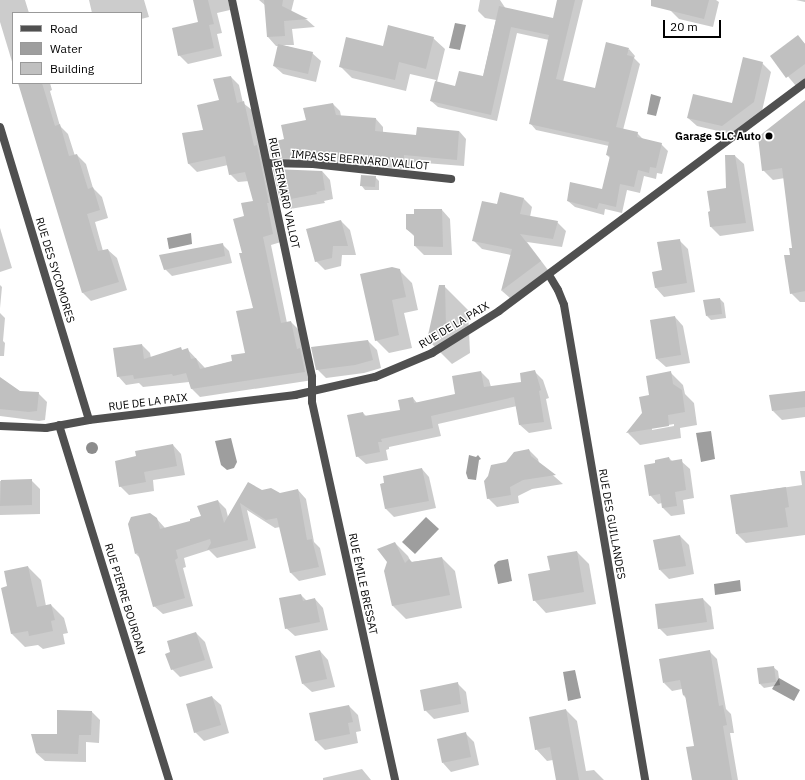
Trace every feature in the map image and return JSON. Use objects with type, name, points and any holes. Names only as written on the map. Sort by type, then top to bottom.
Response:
[{"type":"street","name":"RUE BERNARD VALLOT","points":[[232,0],[312,377],[312,392]]},
{"type":"street","name":"RUE DE LA PAIX","points":[[0,426],[32,428],[60,425],[312,392],[375,377],[432,353],[499,311],[805,83]]},
{"type":"street","name":"RUE DES SYCOMORES","points":[[0,127],[89,420]]},
{"type":"street","name":"IMPASSE BERNARD VALLOT","points":[[267,163],[313,164],[452,179]]},
{"type":"street","name":"RUE DES GUILLANDES","points":[[549,274],[564,304],[645,780]]},
{"type":"street","name":"RUE ÉMILE BRESSAT","points":[[312,392],[314,408],[395,780]]},
{"type":"street","name":"RUE PIERRE BOURDAN","points":[[60,425],[169,780]]},
{"type":"water","points":[[455,23],[466,25],[460,50],[449,48]]},
{"type":"water","points":[[651,94],[661,97],[656,116],[647,114]]},
{"type":"water","points":[[191,233],[192,244],[169,249],[167,238]]},
{"type":"water","points":[[711,431],[715,459],[701,462],[696,433]]},
{"type":"water","points":[[231,438],[237,462],[234,468],[227,470],[221,465],[215,441]]},
{"type":"water","points":[[469,455],[476,457],[478,455],[481,459],[479,460],[476,480],[468,479],[466,473]]},
{"type":"water","points":[[426,517],[439,529],[415,554],[402,542]]},
{"type":"water","points":[[508,559],[512,581],[498,584],[494,565],[498,561]]},
{"type":"water","points":[[740,580],[741,591],[715,595],[714,584]]},
{"type":"water","points":[[575,670],[581,698],[568,701],[563,672]]},
{"type":"water","points":[[779,678],[800,690],[794,701],[772,689]]},
{"type":"building","points":[[193,0],[208,0],[214,24],[209,25],[214,48],[178,56],[172,28],[198,22]]},
{"type":"building","points":[[264,0],[283,0],[282,6],[308,19],[284,21],[285,36],[267,37]]},
{"type":"building","points":[[557,0],[575,0],[556,79],[595,88],[606,42],[629,48],[627,55],[634,57],[616,127],[638,132],[637,137],[662,143],[656,168],[650,167],[649,173],[638,170],[634,187],[620,184],[616,207],[599,203],[597,209],[567,201],[570,182],[602,189],[610,156],[606,155],[609,142],[529,124],[549,35],[511,27],[491,115],[430,101],[435,81],[455,86],[459,71],[483,76],[499,6],[553,18]]},
{"type":"building","points":[[651,0],[709,0],[704,19],[651,6]]},
{"type":"building","points":[[388,25],[434,37],[426,69],[399,62],[395,80],[339,67],[346,37],[383,46]]},
{"type":"building","points":[[798,35],[805,44],[805,64],[786,78],[770,56]]},
{"type":"building","points":[[278,44],[313,52],[308,74],[273,66]]},
{"type":"building","points":[[743,57],[763,62],[754,102],[722,126],[687,118],[693,94],[732,103]]},
{"type":"building","points":[[231,76],[237,103],[244,101],[254,146],[257,145],[269,203],[267,203],[273,234],[263,237],[281,323],[291,321],[297,349],[300,348],[305,372],[191,389],[186,373],[173,376],[172,374],[134,379],[133,375],[117,377],[113,348],[142,344],[144,359],[181,347],[182,350],[188,348],[191,359],[196,358],[200,369],[232,361],[231,355],[245,353],[236,311],[253,308],[239,253],[242,253],[233,219],[244,216],[241,203],[253,201],[245,172],[229,175],[225,156],[188,164],[182,133],[203,130],[197,105],[219,100],[213,79]]},
{"type":"building","points":[[18,84],[42,84],[55,126],[60,124],[69,156],[77,154],[88,189],[93,187],[100,210],[87,214],[98,251],[108,249],[119,282],[82,293]]},
{"type":"building","points":[[805,100],[805,291],[790,294],[784,255],[790,255],[789,248],[792,248],[782,168],[762,171],[758,137]]},
{"type":"building","points":[[333,103],[336,115],[376,118],[375,131],[416,135],[417,127],[459,131],[457,160],[404,155],[404,163],[377,161],[377,165],[362,164],[362,159],[320,156],[320,159],[271,158],[268,143],[284,139],[281,125],[306,120],[303,108]]},
{"type":"building","points":[[725,155],[735,155],[746,223],[710,227],[708,212],[710,211],[707,191],[726,188]]},
{"type":"building","points":[[273,169],[322,171],[325,190],[316,192],[317,194],[280,201]]},
{"type":"building","points":[[361,175],[376,176],[375,187],[360,186]]},
{"type":"building","points":[[500,192],[524,198],[520,214],[558,221],[553,239],[520,234],[541,261],[501,291],[512,249],[472,241],[482,201],[497,204]]},
{"type":"building","points":[[414,209],[442,209],[443,247],[414,246],[414,235],[406,229],[406,214],[414,214]]},
{"type":"building","points":[[341,220],[348,246],[333,246],[332,258],[315,262],[306,229]]},
{"type":"building","points":[[680,239],[687,283],[655,288],[652,272],[662,270],[657,242]]},
{"type":"building","points":[[223,243],[225,256],[164,270],[159,255]]},
{"type":"building","points":[[392,267],[400,269],[406,297],[392,300],[399,335],[375,341],[360,274]]},
{"type":"building","points":[[439,285],[445,285],[446,328],[427,340]]},
{"type":"building","points":[[720,298],[722,314],[706,316],[703,300]]},
{"type":"building","points":[[675,316],[681,355],[656,359],[650,320]]},
{"type":"building","points":[[368,340],[373,360],[355,365],[316,370],[311,347]]},
{"type":"building","points":[[535,370],[541,390],[539,391],[544,422],[519,425],[514,397],[431,416],[433,428],[381,439],[382,442],[378,442],[380,452],[356,457],[347,415],[363,412],[364,416],[400,410],[398,400],[413,397],[414,403],[455,394],[452,376],[481,371],[484,387],[521,382],[520,373]]},
{"type":"building","points":[[671,371],[673,384],[682,390],[685,412],[668,415],[669,426],[626,433],[642,413],[639,397],[649,395],[646,376]]},
{"type":"building","points":[[0,377],[20,391],[39,392],[37,411],[29,412],[0,409]]},
{"type":"building","points":[[805,391],[805,407],[772,411],[769,395]]},
{"type":"building","points":[[173,444],[177,466],[144,472],[146,482],[119,487],[115,461],[136,456],[135,451]]},
{"type":"building","points":[[529,449],[531,456],[556,475],[523,480],[510,487],[511,495],[487,499],[484,481],[488,476],[491,465],[506,462],[514,452]]},
{"type":"building","points":[[669,457],[670,461],[682,459],[686,490],[675,492],[677,506],[662,508],[660,494],[649,496],[644,465],[655,463],[655,460]]},
{"type":"building","points":[[422,468],[429,501],[385,509],[380,484],[384,483],[383,476]]},
{"type":"building","points":[[32,479],[32,505],[0,506],[1,480]]},
{"type":"building","points":[[248,482],[262,490],[271,488],[280,493],[298,489],[307,540],[312,539],[319,567],[290,573],[277,518],[266,520],[240,503],[248,540],[207,550],[211,543],[210,539],[176,550],[178,558],[175,560],[185,598],[153,607],[138,553],[135,554],[128,524],[131,517],[150,513],[157,518],[160,529],[190,521],[190,519],[201,516],[197,506],[218,500],[224,523]]},
{"type":"building","points":[[786,487],[789,507],[785,508],[788,527],[736,534],[730,495]]},
{"type":"building","points":[[680,535],[686,566],[659,570],[653,540]]},
{"type":"building","points":[[395,542],[405,563],[409,559],[412,562],[442,557],[450,595],[392,606],[384,571],[387,562],[377,549]]},
{"type":"building","points":[[577,551],[584,592],[533,601],[528,574],[550,570],[547,556]]},
{"type":"building","points":[[28,566],[37,607],[51,604],[55,620],[51,621],[53,631],[29,636],[28,631],[11,634],[1,588],[7,586],[4,571]]},
{"type":"building","points":[[301,594],[303,601],[315,598],[320,622],[285,629],[279,598]]},
{"type":"building","points":[[703,598],[707,622],[658,629],[655,604]]},
{"type":"building","points":[[196,632],[205,660],[171,670],[165,654],[170,652],[167,641]]},
{"type":"building","points":[[320,650],[327,679],[302,684],[295,656]]},
{"type":"building","points":[[710,650],[719,706],[723,705],[727,725],[723,726],[732,780],[692,780],[686,747],[694,746],[685,695],[683,695],[680,680],[663,683],[659,659]]},
{"type":"building","points":[[774,666],[776,682],[759,684],[757,668]]},
{"type":"building","points":[[458,682],[461,704],[424,711],[420,690]]},
{"type":"building","points":[[212,696],[221,725],[194,733],[186,704]]},
{"type":"building","points":[[349,705],[353,722],[348,723],[350,734],[315,741],[309,713]]},
{"type":"building","points":[[566,709],[579,780],[556,780],[550,747],[535,750],[529,717]]},
{"type":"building","points":[[57,710],[92,711],[91,735],[79,735],[78,754],[36,753],[31,734],[57,734]]},
{"type":"building","points":[[466,732],[471,757],[442,763],[437,739]]},
{"type":"place","name":"Garage SLC Auto","points":[[769,136]]}]
